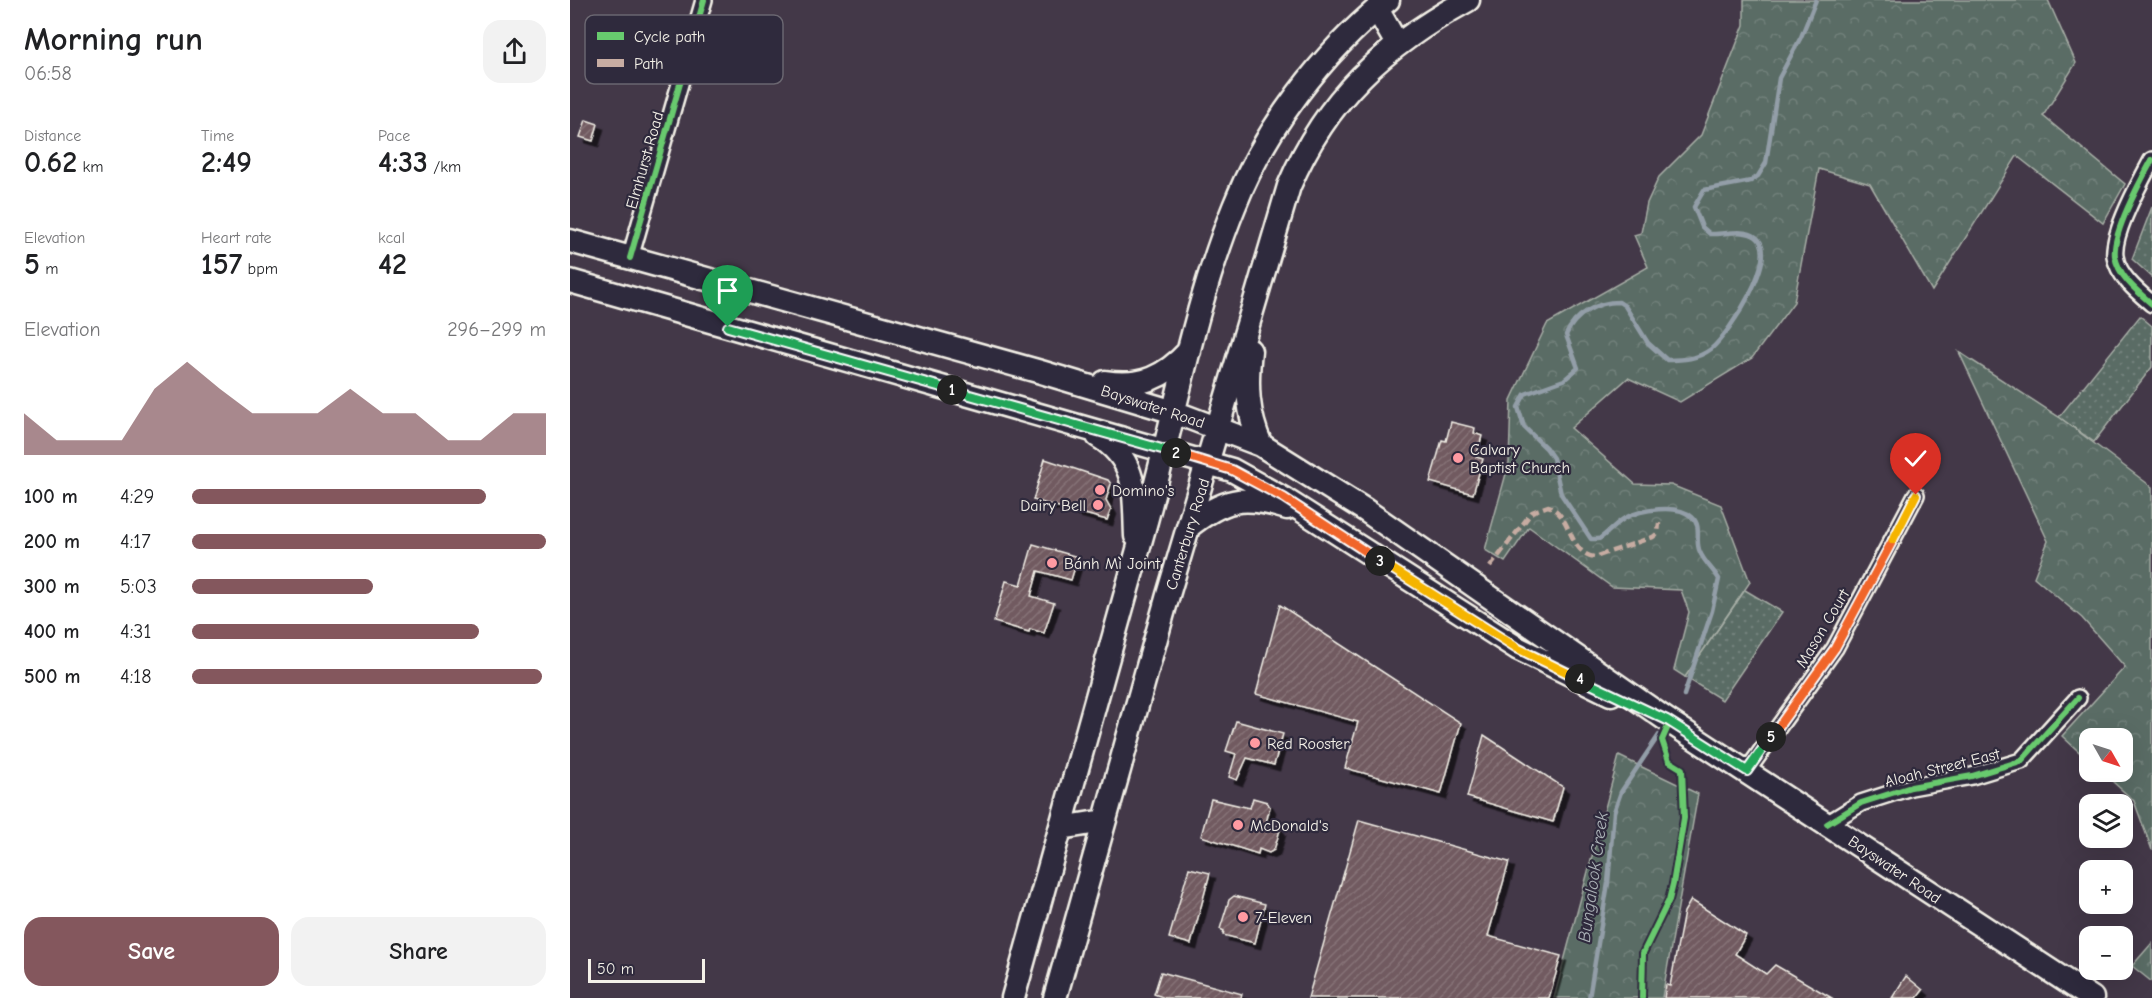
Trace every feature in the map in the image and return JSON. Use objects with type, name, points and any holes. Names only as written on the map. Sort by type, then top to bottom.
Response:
[{"type":"main road","name":"Canterbury Road","points":[[1056,998],[1276,224],[1301,158],[1330,111],[1350,86],[1397,44],[1468,0]]},
{"type":"main road","points":[[1013,998],[1166,450],[1174,412],[1220,243],[1235,204],[1275,129],[1314,74],[1379,3],[1397,44]]},
{"type":"main road","name":"Bayswater Road","points":[[570,241],[1041,372],[1174,412],[1261,445],[1334,489],[1667,720],[2092,998]]},
{"type":"main road","points":[[620,295],[630,258]]},
{"type":"main road","name":"Bayswater Road","points":[[570,281],[1232,470],[1314,517],[1525,652],[1667,720]]},
{"type":"main road","points":[[1257,290],[1247,393],[1250,415],[1261,445]]},
{"type":"main road","points":[[1041,372],[1119,385],[1141,383],[1165,374],[1191,350]]},
{"type":"main road","points":[[1084,428],[1111,446],[1128,465],[1134,501],[1137,555]]},
{"type":"main road","points":[[1188,528],[1209,510],[1238,501],[1280,506],[1314,517]]},
{"type":"main road","points":[[1525,652],[1543,633]]},
{"type":"main road","points":[[1061,828],[1102,830]]},
{"type":"street","name":"Elmhurst Road","points":[[700,15],[704,0]]},
{"type":"street","name":"Elmhurst Road","points":[[630,258],[680,84]]},
{"type":"street","points":[[2152,160],[2120,231],[2115,256],[2125,277],[2152,304]]},
{"type":"street","name":"Mason Court","points":[[1747,771],[1835,648],[1916,495]]},
{"type":"street","name":"Aloah Street East","points":[[1827,824],[1861,803],[1911,787],[1972,776],[2021,761],[2078,698]]},
{"type":"green space","points":[[1744,0],[2048,0],[2076,63],[2043,116],[2125,184],[2103,223],[2017,156],[1932,291],[1870,184],[1819,169],[1794,302],[1752,358],[1680,402],[1628,378],[1571,428],[1635,484],[1671,485],[1721,505],[1750,582],[1685,677],[1674,670],[1689,612],[1681,590],[1612,587],[1529,527],[1505,562],[1485,550],[1509,463],[1511,400],[1547,324],[1648,267],[1634,235],[1641,233],[1647,203],[1659,177],[1701,135],[1744,25]]},
{"type":"green space","points":[[2152,207],[2152,277],[2132,259]]},
{"type":"green space","points":[[2140,316],[2152,326],[2152,367],[2094,442],[2059,417]]},
{"type":"green space","points":[[1959,352],[2059,417],[2152,487],[2152,850],[2133,800],[2133,794],[2126,794],[2113,782],[2133,782],[2133,728],[2079,728],[2079,752],[2062,736],[2125,667],[2082,618],[2034,577],[2048,541]]},
{"type":"green space","points":[[1745,590],[1782,612],[1722,700],[1685,677]]},
{"type":"green space","points":[[1619,756],[1698,794],[1662,998],[1554,998]]},
{"type":"green space","points":[[2152,943],[2152,982],[2133,965]]},
{"type":"building","points":[[586,120],[598,124],[593,141],[580,137]]},
{"type":"building","name":"Calvary Baptist Church","points":[[1451,422],[1475,428],[1474,433],[1482,436],[1476,457],[1483,459],[1473,494],[1430,482],[1442,440],[1446,441]]},
{"type":"building","points":[[1045,459],[1108,480],[1111,484],[1106,500],[1111,509],[1107,520],[1033,500]]},
{"type":"building","points":[[1033,544],[1078,557],[1071,580],[1038,571],[1031,596],[1054,603],[1044,633],[1030,629],[1029,632],[994,622],[1006,581],[1021,585]]},
{"type":"building","points":[[1280,605],[1461,723],[1441,794],[1345,768],[1358,722],[1256,694]]},
{"type":"building","name":"Red Rooster","points":[[1236,721],[1283,734],[1274,765],[1247,758],[1237,780],[1229,777],[1236,754],[1226,751]]},
{"type":"building","points":[[1484,735],[1563,787],[1553,822],[1467,797]]},
{"type":"building","name":"McDonald's","points":[[1253,798],[1267,802],[1270,807],[1266,823],[1277,826],[1280,830],[1274,850],[1269,853],[1259,849],[1258,854],[1201,836],[1211,799],[1250,808]]},
{"type":"building","points":[[1359,820],[1509,862],[1488,936],[1561,956],[1549,998],[1308,998]]},
{"type":"building","points":[[1189,868],[1210,873],[1191,944],[1169,938]]},
{"type":"building","name":"7-Eleven","points":[[1234,896],[1265,904],[1255,943],[1223,935],[1224,931],[1220,929],[1229,900]]},
{"type":"building","points":[[1691,900],[1746,935],[1735,954],[1766,974],[1775,965],[1832,998],[1664,998],[1666,985],[1670,986],[1684,912]]},
{"type":"building","points":[[1161,972],[1242,994],[1241,998],[1165,998],[1154,994]]},
{"type":"building","points":[[1906,976],[1923,990],[1917,998],[1892,998]]},
{"type":"waterway","name":"Bungalook Creek","points":[[1684,695],[1712,611],[1719,579],[1698,548],[1698,530],[1695,521],[1692,517],[1677,510],[1649,510],[1625,518],[1599,539],[1591,539],[1561,494],[1553,458],[1524,427],[1518,407],[1525,394],[1564,380],[1578,368],[1566,335],[1581,315],[1603,304],[1619,302],[1625,306],[1648,343],[1667,360],[1701,355],[1711,349],[1729,328],[1750,294],[1762,260],[1762,246],[1751,234],[1734,232],[1710,234],[1702,227],[1694,207],[1704,190],[1751,181],[1758,176],[1766,163],[1779,78],[1801,37],[1816,0]]},
{"type":"waterway","name":"Bungalook Creek","points":[[1589,998],[1608,883],[1614,812],[1621,792],[1659,735]]},
{"type":"marked path","points":[[1490,567],[1532,512],[1548,506],[1562,517],[1580,549],[1595,557],[1653,537],[1658,533],[1659,523]]},
{"type":"cycle path","points":[[700,15],[704,0]]},
{"type":"cycle path","points":[[630,258],[680,84]]},
{"type":"cycle path","points":[[2152,160],[2122,221],[2115,246],[2117,263],[2124,277],[2152,304]]},
{"type":"cycle path","points":[[1747,771],[1835,648],[1916,495]]},
{"type":"cycle path","points":[[1827,824],[1861,803],[1911,787],[1972,776],[2021,761],[2078,698]]},
{"type":"cycle path","points":[[1642,998],[1643,953],[1669,900],[1684,818],[1682,769],[1669,761],[1662,740],[1670,722]]},
{"type":"place","name":"Calvary Baptist Church","points":[[1458,458]]},
{"type":"place","name":"Domino's","points":[[1100,490]]},
{"type":"place","name":"Dairy Bell","points":[[1098,505]]},
{"type":"place","name":"Bánh Mì Joint","points":[[1052,563]]},
{"type":"place","name":"Red Rooster","points":[[1255,743]]},
{"type":"place","name":"McDonald's","points":[[1238,825]]},
{"type":"place","name":"7-Eleven","points":[[1243,917]]},
{"type":"route","points":[[728,327],[1232,470],[1284,498],[1517,648],[1667,720],[1747,771],[1835,648],[1916,495]]}]
